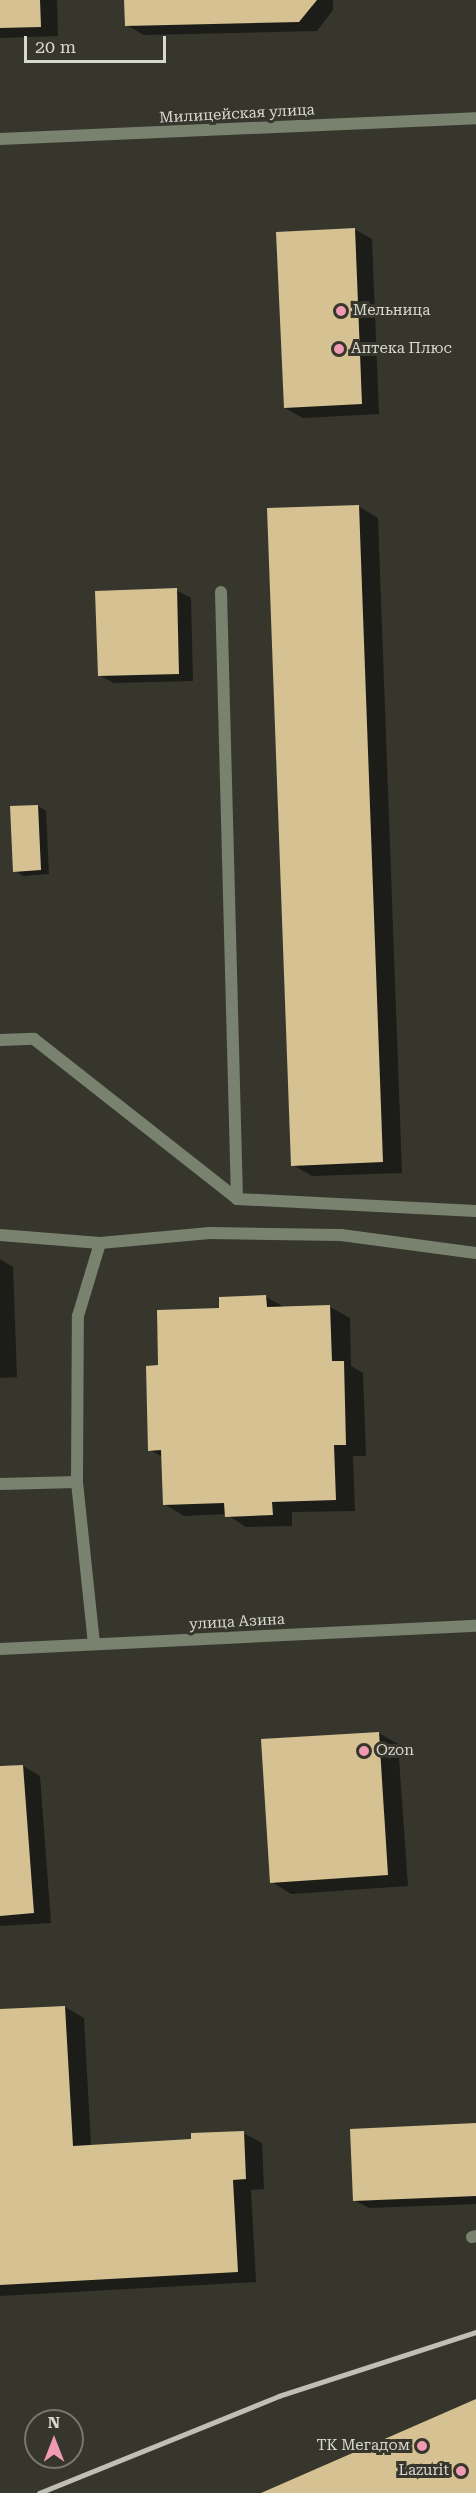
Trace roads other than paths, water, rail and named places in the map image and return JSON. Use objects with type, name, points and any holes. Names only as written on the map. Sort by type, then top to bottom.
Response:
[{"type":"street","name":"Милицейская улица","points":[[0,140],[476,118]]},
{"type":"street","points":[[221,592],[237,1199]]},
{"type":"street","points":[[0,1040],[34,1039],[237,1199],[476,1211]]},
{"type":"street","points":[[0,1235],[100,1243],[210,1233],[341,1235],[476,1253]]},
{"type":"street","points":[[94,1644],[77,1482],[78,1316],[100,1243]]},
{"type":"street","points":[[0,1484],[77,1482]]},
{"type":"street","name":"улица Азина","points":[[0,1648],[476,1626]]},
{"type":"railway","points":[[39,2493],[279,2396],[476,2332]]},
{"type":"place","name":"Мельница","points":[[341,311]]},
{"type":"place","name":"Аптека Плюс","points":[[339,349]]},
{"type":"place","name":"Ozon","points":[[364,1751]]},
{"type":"place","name":"ТК Мегадом","points":[[422,2446]]},
{"type":"place","name":"Lazurit","points":[[461,2471]]}]
